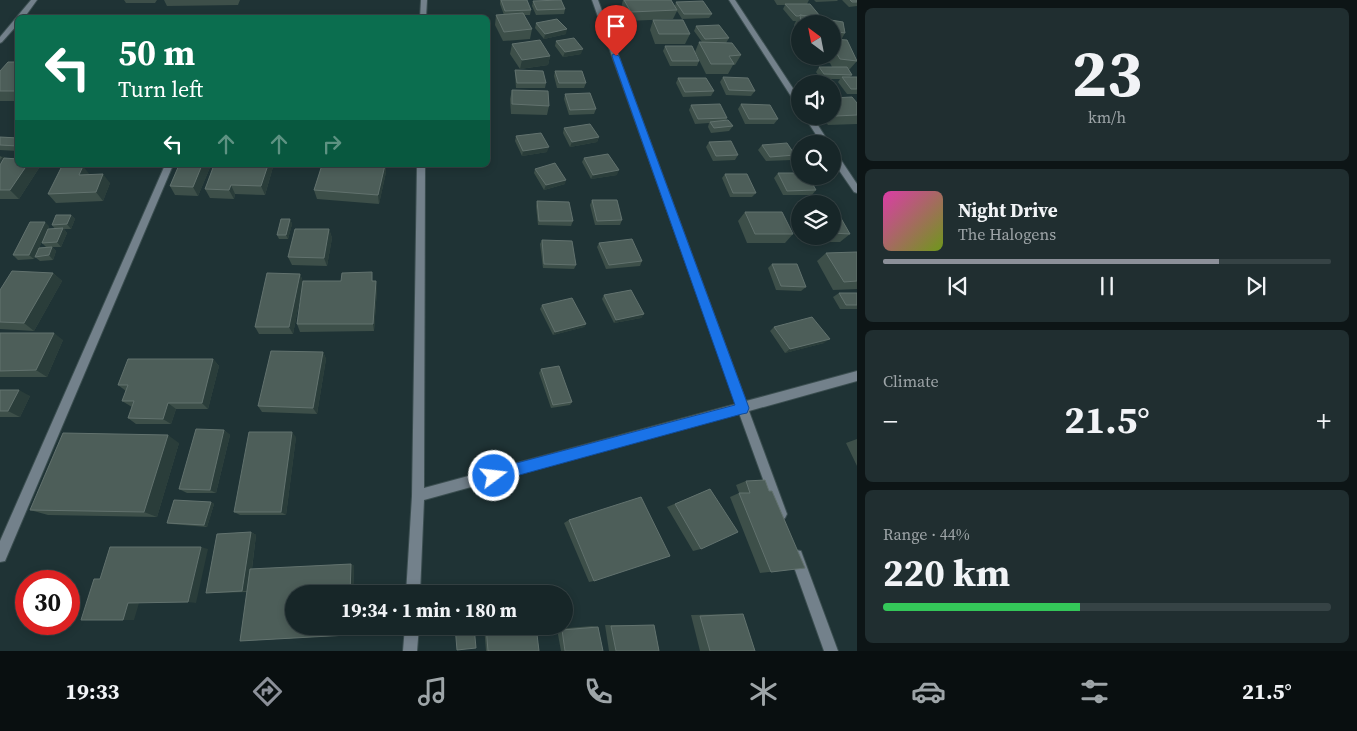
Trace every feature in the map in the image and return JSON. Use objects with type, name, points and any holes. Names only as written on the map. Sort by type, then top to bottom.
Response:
[{"type":"street","points":[[22,15],[34,0]]},
{"type":"street","points":[[423,15],[424,0]]},
{"type":"street","points":[[596,0],[783,520]]},
{"type":"street","points":[[732,0],[791,90]]},
{"type":"street","points":[[0,41],[15,24]]},
{"type":"street","points":[[841,166],[857,190]]},
{"type":"street","points":[[0,556],[168,167]]},
{"type":"street","points":[[413,585],[418,496],[421,167]]},
{"type":"street","points":[[418,496],[857,376]]},
{"type":"street","points":[[794,548],[831,651]]},
{"type":"street","points":[[410,651],[411,635]]},
{"type":"building","points":[[501,0],[527,0],[531,10],[505,11]]},
{"type":"building","points":[[561,0],[565,9],[537,10],[533,1]]},
{"type":"building","points":[[624,0],[671,0],[677,10],[631,12]]},
{"type":"building","points":[[703,1],[712,14],[684,14],[676,2]]},
{"type":"building","points":[[785,4],[810,4],[819,15],[800,15],[795,15]]},
{"type":"building","points":[[523,13],[532,29],[504,32],[496,15]]},
{"type":"building","points":[[557,19],[567,29],[545,34],[536,23]]},
{"type":"building","points":[[653,20],[683,20],[690,34],[659,34]]},
{"type":"building","points":[[841,22],[843,22],[845,33],[841,32]]},
{"type":"building","points":[[719,25],[729,38],[705,39],[696,26]]},
{"type":"building","points":[[574,38],[583,49],[565,52],[556,41]]},
{"type":"building","points":[[540,40],[550,56],[522,60],[512,44]]},
{"type":"building","points":[[841,40],[847,40],[857,61],[841,59]]},
{"type":"building","points":[[699,42],[732,43],[741,55],[729,56],[734,64],[711,64]]},
{"type":"building","points":[[665,46],[692,46],[699,61],[672,61]]},
{"type":"building","points":[[8,62],[15,62],[15,91],[0,91],[0,71]]},
{"type":"building","points":[[819,67],[847,67],[852,75],[824,74]]},
{"type":"building","points":[[515,70],[543,71],[546,83],[517,83]]},
{"type":"building","points":[[555,71],[582,71],[586,83],[559,83]]},
{"type":"building","points":[[723,77],[748,78],[755,91],[729,90]]},
{"type":"building","points":[[842,77],[857,77],[857,89],[851,89]]},
{"type":"building","points":[[678,78],[706,78],[714,91],[685,92]]},
{"type":"building","points":[[512,90],[548,91],[549,106],[512,104]]},
{"type":"building","points":[[590,93],[596,109],[570,110],[565,94]]},
{"type":"building","points":[[852,97],[857,103],[857,115],[841,116],[841,98]]},
{"type":"building","points":[[720,104],[727,118],[698,119],[691,105]]},
{"type":"building","points":[[741,104],[770,105],[778,119],[749,119]]},
{"type":"building","points":[[728,120],[733,126],[714,128],[710,122]]},
{"type":"building","points":[[590,124],[599,137],[572,142],[564,128]]},
{"type":"building","points":[[541,133],[549,147],[523,151],[516,136]]},
{"type":"building","points":[[0,137],[15,138],[15,146],[0,145]]},
{"type":"building","points":[[731,141],[738,155],[716,156],[709,142]]},
{"type":"building","points":[[787,143],[791,149],[791,155],[770,157],[762,145]]},
{"type":"building","points":[[608,154],[619,170],[593,175],[584,158]]},
{"type":"building","points":[[4,158],[15,159],[15,167],[26,167],[10,190],[0,190],[0,165]]},
{"type":"building","points":[[555,163],[566,180],[546,185],[535,169]]},
{"type":"building","points":[[62,167],[83,167],[79,175],[103,174],[96,192],[48,194]]},
{"type":"building","points":[[178,167],[201,167],[193,187],[170,186]]},
{"type":"building","points":[[213,167],[267,167],[261,186],[231,185],[229,190],[205,189]]},
{"type":"building","points":[[321,167],[385,167],[378,195],[314,190]]},
{"type":"building","points":[[778,173],[791,173],[791,185],[813,185],[816,190],[787,191]]},
{"type":"building","points":[[725,174],[747,174],[756,193],[733,193]]},
{"type":"building","points":[[592,200],[617,200],[622,220],[597,221]]},
{"type":"building","points":[[537,201],[569,202],[573,221],[539,221]]},
{"type":"building","points":[[745,212],[782,212],[791,230],[791,234],[755,234]]},
{"type":"building","points":[[56,215],[71,215],[67,224],[52,225]]},
{"type":"building","points":[[841,218],[850,234],[841,234]]},
{"type":"building","points":[[281,219],[290,219],[286,235],[277,235]]},
{"type":"building","points":[[30,222],[45,222],[29,255],[13,255]]},
{"type":"building","points":[[63,228],[57,242],[42,243],[48,229]]},
{"type":"building","points":[[295,229],[329,229],[324,258],[288,257]]},
{"type":"building","points":[[632,239],[642,261],[609,265],[599,243]]},
{"type":"building","points":[[542,240],[572,241],[576,265],[544,264]]},
{"type":"building","points":[[52,247],[49,255],[35,257],[39,248]]},
{"type":"building","points":[[857,252],[857,281],[844,282],[826,253]]},
{"type":"building","points":[[772,264],[797,264],[806,287],[781,286]]},
{"type":"building","points":[[12,271],[53,273],[24,323],[0,322],[0,290]]},
{"type":"building","points":[[372,272],[372,281],[376,281],[373,324],[297,324],[303,281],[341,281],[342,273]]},
{"type":"building","points":[[267,273],[300,274],[289,327],[255,327]]},
{"type":"building","points":[[631,290],[644,314],[616,320],[604,295]]},
{"type":"building","points":[[839,293],[857,293],[857,305],[846,305]]},
{"type":"building","points":[[572,298],[586,324],[555,332],[542,305]]},
{"type":"building","points":[[812,317],[830,339],[790,349],[774,327]]},
{"type":"building","points":[[0,333],[54,333],[36,370],[0,371]]},
{"type":"building","points":[[271,351],[323,352],[313,408],[258,406]]},
{"type":"building","points":[[128,359],[213,359],[202,403],[168,403],[163,419],[128,418],[134,401],[122,401],[128,385],[118,385]]},
{"type":"building","points":[[559,366],[572,402],[553,405],[541,369]]},
{"type":"building","points":[[0,390],[19,390],[8,411],[0,411]]},
{"type":"building","points":[[196,429],[224,430],[210,490],[179,489]]},
{"type":"building","points":[[249,432],[292,432],[281,512],[234,512]]},
{"type":"building","points":[[63,433],[168,435],[144,512],[30,510]]},
{"type":"building","points":[[765,480],[769,491],[772,491],[805,568],[771,572],[739,493],[750,493],[746,481]]},
{"type":"building","points":[[710,489],[738,532],[701,549],[675,504]]},
{"type":"building","points":[[641,497],[670,556],[594,581],[569,520]]},
{"type":"building","points":[[174,500],[211,502],[204,525],[167,523]]},
{"type":"building","points":[[251,532],[242,591],[206,593],[217,534]]},
{"type":"building","points":[[110,547],[201,547],[188,602],[128,603],[123,620],[81,620],[94,579],[100,579]]},
{"type":"building","points":[[351,564],[350,585],[285,585],[285,635],[348,635],[240,641],[250,569]]},
{"type":"building","points":[[743,614],[755,651],[710,651],[700,616]]},
{"type":"building","points":[[654,625],[659,651],[616,651],[611,626]]},
{"type":"building","points":[[598,627],[603,651],[565,651],[563,635],[573,635],[573,629]]},
{"type":"building","points":[[456,635],[475,635],[476,648],[457,650]]},
{"type":"building","points":[[487,635],[537,635],[539,651],[488,651]]},
{"type":"route","points":[[494,476],[742,408],[616,56]]}]
